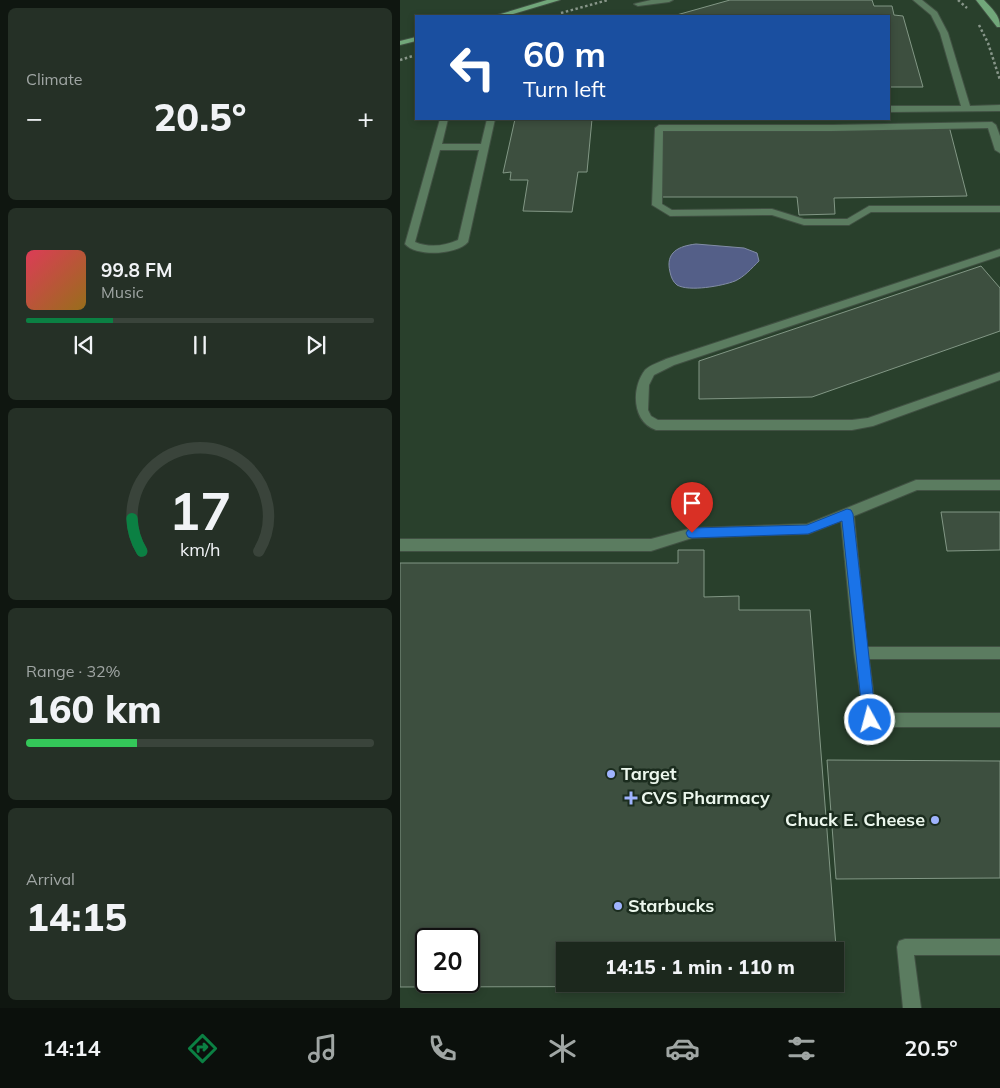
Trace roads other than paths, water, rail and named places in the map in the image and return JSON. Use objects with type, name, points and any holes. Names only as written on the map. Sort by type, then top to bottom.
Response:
[{"type":"street","points":[[502,15],[556,0]]},
{"type":"street","points":[[980,0],[998,20]]},
{"type":"street","points":[[400,43],[415,39]]},
{"type":"lane","points":[[638,5],[669,0]]},
{"type":"lane","points":[[916,0],[934,14],[944,33],[966,108]]},
{"type":"lane","points":[[987,108],[1000,150]]},
{"type":"lane","points":[[890,109],[1000,108]]},
{"type":"lane","points":[[444,120],[410,244],[418,248],[453,248],[463,242],[492,120]]},
{"type":"lane","points":[[992,125],[832,128],[659,128],[657,205],[670,213],[772,212],[804,222],[849,222],[868,209],[1000,209]]},
{"type":"lane","points":[[436,147],[485,147]]},
{"type":"lane","points":[[1000,252],[670,362],[650,372],[643,384],[642,410],[647,419],[656,425],[852,425],[869,423],[1000,376]]},
{"type":"lane","points":[[400,544],[651,545],[692,533],[808,530],[916,485],[1000,485]]},
{"type":"lane","points":[[847,514],[861,653],[870,720],[1000,720]]},
{"type":"lane","points":[[861,653],[1000,652]]},
{"type":"lane","points":[[912,1008],[905,947],[1000,947]]},
{"type":"water","points":[[696,244],[744,248],[757,253],[759,261],[735,281],[697,288],[682,287],[677,285],[672,279],[669,265],[670,259],[679,248]]},
{"type":"place","name":"Target","points":[[611,774]]},
{"type":"place","name":"CVS Pharmacy","points":[[631,798]]},
{"type":"place","name":"Chuck E. Cheese","points":[[935,820]]},
{"type":"place","name":"Starbucks","points":[[618,906]]}]
